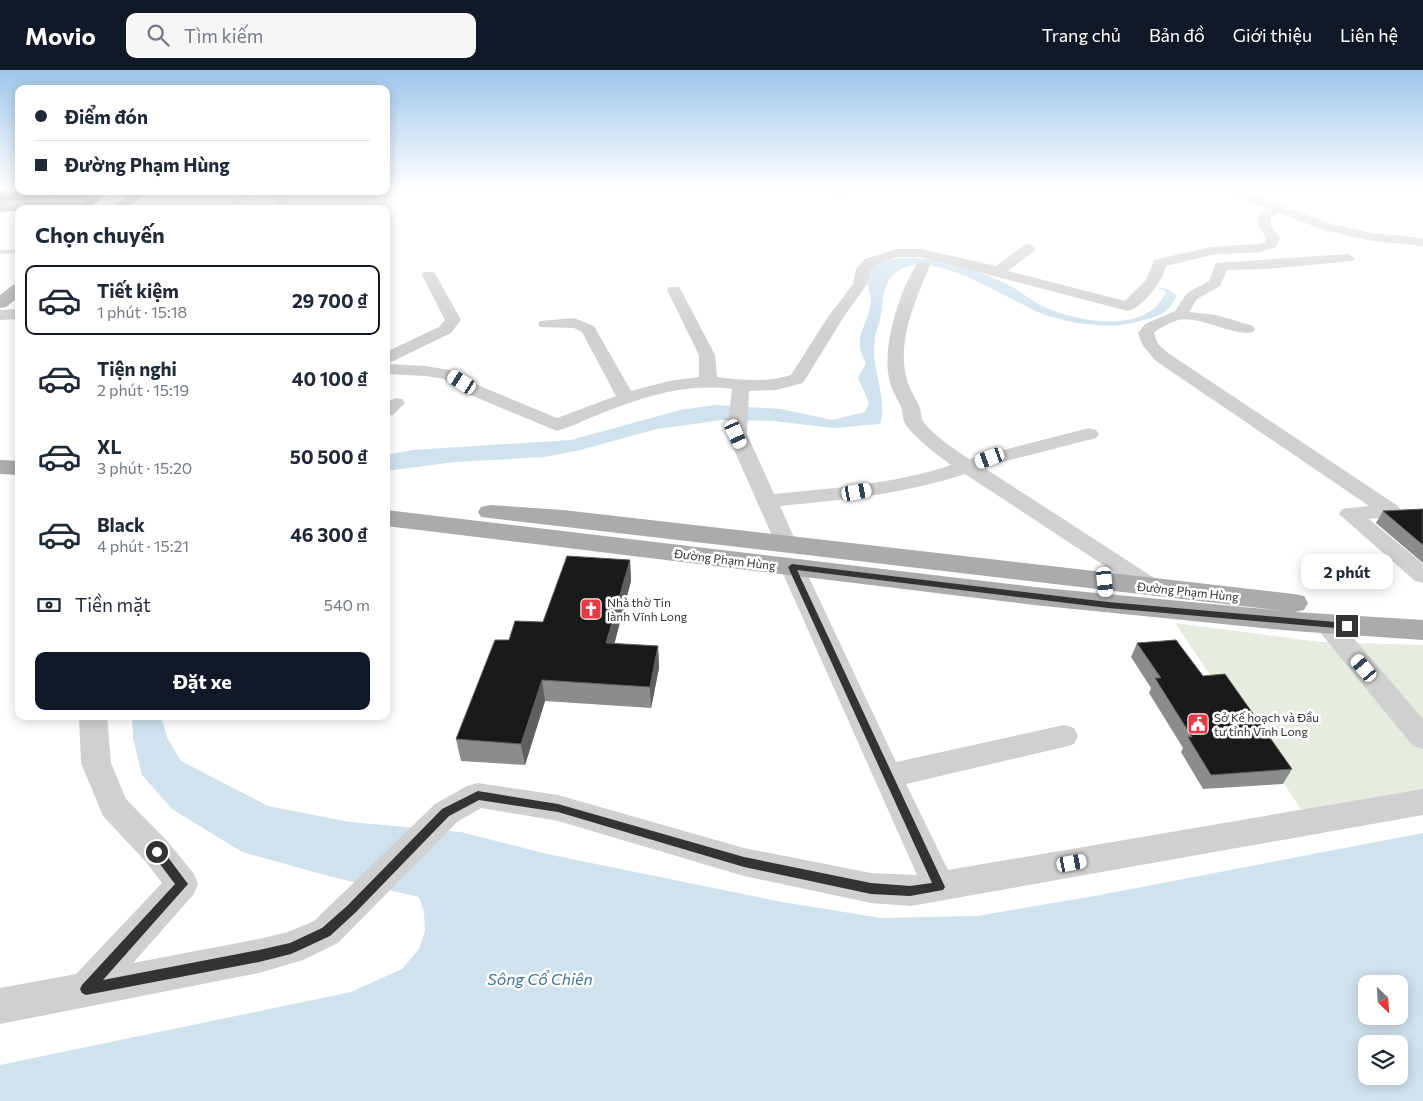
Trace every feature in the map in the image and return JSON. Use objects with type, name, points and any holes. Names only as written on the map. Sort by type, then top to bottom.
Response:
[{"type":"main road","points":[[0,289],[15,279]]},
{"type":"main road","points":[[0,302],[15,292]]},
{"type":"main road","points":[[0,467],[15,468]]},
{"type":"main road","points":[[0,481],[15,483]]},
{"type":"main road","name":"Đường Phạm Hùng","points":[[390,503],[439,516],[789,555],[1106,594],[1328,625],[1423,630]]},
{"type":"main road","name":"Đường Phạm Hùng","points":[[390,518],[439,516]]},
{"type":"main road","name":"Đường Phạm Hùng","points":[[1106,594],[1154,588],[1302,604],[1423,612]]},
{"type":"street","points":[[390,369],[426,371],[449,375],[474,390],[557,426],[626,398],[684,383],[708,381],[740,393],[758,387],[779,385],[797,379],[836,317],[860,284],[863,268],[870,262],[896,253],[921,253],[1128,306],[1153,282],[1158,273],[1159,263],[1180,257],[1219,251],[1261,248],[1271,244],[1272,237]]},
{"type":"street","points":[[1373,237],[1423,242]]},
{"type":"street","points":[[989,270],[998,271],[1029,248]]},
{"type":"street","points":[[1219,251],[1243,264]]},
{"type":"street","points":[[1348,258],[1266,265],[1243,264],[1221,266],[1215,283],[1192,296],[1178,315],[1146,333],[1151,346],[1162,356],[1390,511],[1350,514],[1423,576]]},
{"type":"street","points":[[923,265],[899,328],[896,351],[897,377],[901,391],[911,408],[914,421],[926,435],[967,466],[1154,588]]},
{"type":"street","points":[[390,356],[445,330],[453,320],[429,275]]},
{"type":"street","points":[[674,290],[707,355],[708,381]]},
{"type":"street","points":[[0,315],[15,314]]},
{"type":"street","points":[[1178,315],[1216,320],[1247,329]]},
{"type":"street","points":[[546,324],[583,324],[588,329],[626,398]]},
{"type":"street","points":[[740,393],[736,434],[939,887]]},
{"type":"street","points":[[766,500],[857,492],[903,484],[990,458],[1089,434]]},
{"type":"street","points":[[1328,625],[1423,738]]},
{"type":"street","points":[[86,989],[182,884],[157,852],[114,807],[96,763],[93,720]]},
{"type":"street","points":[[888,776],[1064,736]]},
{"type":"street","points":[[0,1006],[259,956],[291,948],[326,932],[446,812],[478,795],[558,808],[744,862],[871,888],[910,891],[1423,802]]},
{"type":"lane","points":[[0,252],[15,251]]},
{"type":"shaded area","points":[[1175,623],[1320,642],[1423,645],[1423,792],[1305,815]]},
{"type":"water","points":[[898,258],[945,262],[984,274],[1004,283],[1049,309],[1083,319],[1100,321],[1132,319],[1146,314],[1157,305],[1166,292],[1157,287],[1167,289],[1176,297],[1169,308],[1152,318],[1129,324],[1092,325],[1066,321],[1043,314],[963,275],[940,267],[919,265],[901,269],[888,282],[883,298],[874,347],[882,402],[880,424],[834,428],[773,421],[722,420],[657,429],[580,450],[545,457],[455,462],[390,470],[390,454],[412,450],[571,440],[680,410],[715,405],[781,409],[832,420],[865,412],[869,403],[858,378],[866,363],[862,354],[860,340],[870,307],[868,278],[873,265]]},
{"type":"water","name":"Sông Cổ Chiên","points":[[132,720],[162,720],[167,737],[181,761],[268,806],[350,822],[461,832],[547,854],[782,902],[881,918],[977,916],[1100,895],[1423,833],[1423,1101],[0,1101],[0,1065],[351,992],[402,969],[419,949],[425,931],[424,912],[419,897],[332,877],[242,852],[172,809],[142,775],[133,738]]},
{"type":"building","points":[[1423,509],[1423,545],[1383,511]]},
{"type":"building","points":[[567,556],[630,560],[606,643],[658,646],[650,687],[542,680],[521,744],[456,739],[495,640],[509,640],[515,621],[543,622]]},
{"type":"building","points":[[1176,640],[1203,676],[1225,674],[1292,769],[1211,775],[1188,737],[1192,737],[1155,678],[1161,678],[1137,643]]},
{"type":"place","name":"Nhà thờ Tin lành Vĩnh Long","points":[[591,609]]},
{"type":"place","name":"Sở Kế hoạch và Đầu tư tỉnh Vĩnh Long","points":[[1198,724]]},
{"type":"route","points":[[157,852],[182,884],[86,989],[259,956],[291,948],[326,932],[446,812],[478,795],[558,808],[744,862],[871,888],[910,891],[939,887],[792,567],[1108,605],[1347,626]]}]
